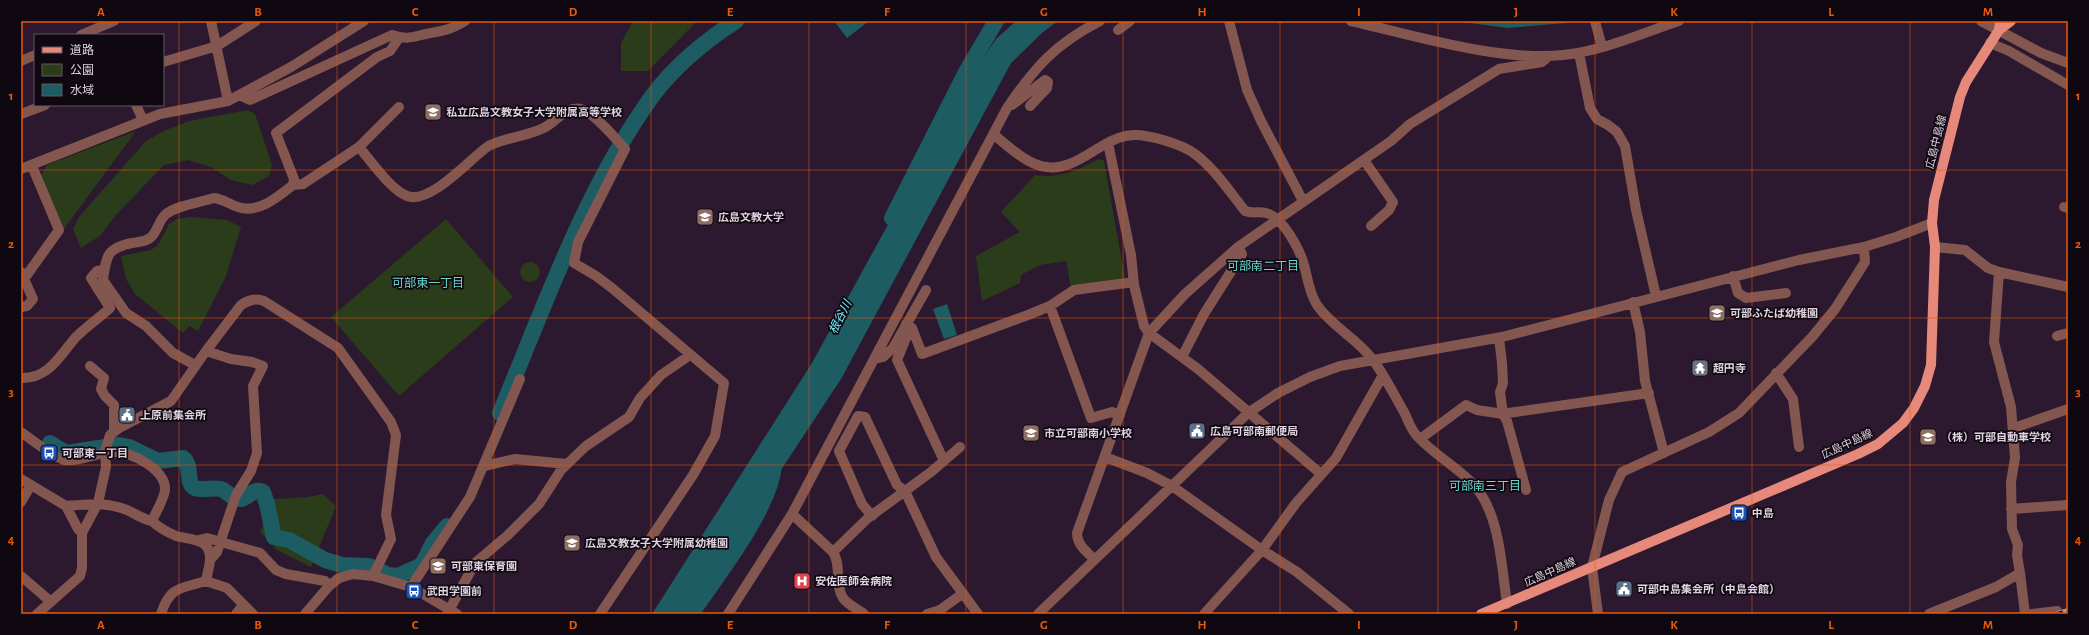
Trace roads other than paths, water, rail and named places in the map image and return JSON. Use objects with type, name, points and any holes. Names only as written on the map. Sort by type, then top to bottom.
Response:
[{"type":"main road","name":"広島中島線","points":[[1481,614],[1508,604],[1858,454],[1878,444],[1898,427],[1914,408],[1925,386],[1931,365],[1935,248],[1932,223],[1934,200],[1960,98],[1966,82],[1990,43],[2005,24]]},
{"type":"street","points":[[86,34],[100,31],[114,21]]},
{"type":"street","points":[[212,21],[228,101]]},
{"type":"street","points":[[164,62],[217,46],[256,21]]},
{"type":"street","points":[[21,169],[32,166],[160,114],[228,101],[291,67],[364,21]]},
{"type":"street","points":[[239,95],[250,100],[392,35],[399,38],[408,39],[440,33],[451,30],[465,21]]},
{"type":"street","points":[[728,614],[792,514],[875,359],[992,134],[1008,108],[1027,79],[1044,60],[1062,43],[1100,21]]},
{"type":"street","points":[[1118,30],[1130,21]]},
{"type":"street","points":[[1229,21],[1248,90],[1261,121],[1303,200]]},
{"type":"street","points":[[1351,21],[1467,47],[1513,55],[1550,56],[1579,53],[1601,43],[1679,21]]},
{"type":"street","points":[[1595,21],[1601,43]]},
{"type":"street","points":[[1981,21],[2005,24],[2041,53],[2068,63]]},
{"type":"street","points":[[293,185],[294,179],[276,133],[378,57],[390,51],[399,38]]},
{"type":"street","points":[[1990,43],[2008,50],[2068,85]]},
{"type":"street","points":[[1579,53],[1590,108],[1597,119],[1617,132],[1625,146],[1636,210],[1656,296]]},
{"type":"street","points":[[21,61],[34,55]]},
{"type":"street","points":[[1094,559],[1080,545],[1077,540],[1077,534],[1149,332],[1185,294],[1238,247],[1303,200],[1391,141],[1410,124],[1499,69],[1542,62],[1550,56]]},
{"type":"street","points":[[1008,108],[1045,80],[1048,82],[1046,88],[1030,106]]},
{"type":"street","points":[[21,114],[41,106]]},
{"type":"street","points":[[136,106],[143,120]]},
{"type":"street","points":[[195,365],[173,353],[146,326],[126,312],[103,280],[106,259],[113,250],[124,245],[146,241],[153,236],[159,223],[166,214],[214,198],[244,208],[261,206],[273,201],[293,185],[303,184],[359,147],[399,107]]},
{"type":"street","points":[[359,147],[397,190],[408,197],[422,196],[450,179],[488,146],[546,127],[566,111],[580,108],[589,113],[625,149],[578,242],[574,263],[596,276],[612,288],[724,383],[715,436],[693,475],[600,614]]},
{"type":"street","points":[[992,134],[1018,154],[1037,165],[1047,168],[1058,167],[1072,162],[1119,137],[1134,135],[1176,144],[1194,153],[1206,164],[1245,211],[1251,213],[1266,212],[1277,219],[1283,225],[1299,253],[1310,291],[1320,310],[1337,327],[1357,340],[1373,359],[1416,435],[1480,492],[1488,508],[1497,536],[1508,604]]},
{"type":"street","points":[[1108,143],[1131,255],[1134,282],[1144,326],[1149,332],[1182,357],[1321,474]]},
{"type":"street","points":[[1364,160],[1393,202],[1389,210],[1371,226]]},
{"type":"street","points":[[21,307],[27,306],[33,300],[23,275],[59,230],[32,166]]},
{"type":"street","points":[[1038,614],[1248,413],[1278,392],[1310,377],[1340,366],[1373,359],[1434,351],[1499,338],[1733,276],[1799,260],[1864,247],[1932,223]]},
{"type":"street","points":[[1182,357],[1204,314],[1242,254],[1238,247]]},
{"type":"street","points":[[1598,614],[1592,567],[1609,500],[1622,472],[1709,432],[1739,413],[1812,337],[1835,309],[1865,262],[1864,247]]},
{"type":"street","points":[[1935,248],[1965,250],[1988,268],[1999,272],[2068,287]]},
{"type":"street","points":[[21,378],[40,375],[52,367],[77,336],[110,308],[91,278],[97,271],[104,270]]},
{"type":"street","points":[[1999,272],[1994,342],[2011,407],[2014,428],[2015,458],[2011,482],[2012,529],[2018,545],[2017,555],[2025,614]]},
{"type":"street","points":[[1733,276],[1738,293],[1746,298],[1786,294]]},
{"type":"street","points":[[906,324],[912,328],[922,354],[1050,306],[1074,290],[1134,282]]},
{"type":"street","points":[[875,359],[883,357],[893,348],[926,290]]},
{"type":"street","points":[[37,614],[80,576],[82,568],[82,532],[98,503],[106,467],[106,448],[110,435],[171,401],[195,365],[241,305],[249,300],[257,299],[264,301],[338,348],[391,422],[396,435],[386,515],[391,539],[375,571]]},
{"type":"street","points":[[1633,302],[1640,332],[1645,381],[1664,453]]},
{"type":"street","points":[[1050,306],[1091,418],[1112,412],[1120,415]]},
{"type":"street","points":[[906,324],[908,333],[897,360],[944,461]]},
{"type":"street","points":[[2056,336],[2068,334]]},
{"type":"street","points":[[1499,338],[1503,383],[1500,392],[1504,415],[1526,490]]},
{"type":"street","points":[[206,351],[231,359],[252,362],[263,366],[254,386],[257,453],[251,471],[236,497],[217,552],[210,558]]},
{"type":"street","points":[[305,614],[329,586],[340,578],[353,574],[375,571],[411,587],[451,612],[475,563],[508,535],[539,504],[567,464],[586,446],[629,417],[640,398],[661,375],[690,355]]},
{"type":"street","points":[[90,366],[104,378],[101,389],[105,396],[114,405],[114,432]]},
{"type":"street","points":[[1776,373],[1792,399],[1799,447]]},
{"type":"street","points":[[1204,614],[1262,550],[1296,504],[1336,458],[1383,375]]},
{"type":"street","points":[[411,587],[470,497],[520,379]]},
{"type":"street","points":[[1420,439],[1466,405],[1483,412],[1504,415],[1508,413],[1649,393]]},
{"type":"street","points":[[2014,428],[2068,409]]},
{"type":"street","points":[[872,516],[862,504],[839,451],[858,416],[865,417],[897,485],[905,491],[936,557],[978,614]]},
{"type":"street","points":[[21,432],[62,459],[73,460],[106,448],[126,452],[153,467],[164,482],[165,490],[152,521]]},
{"type":"street","points":[[833,552],[872,516],[960,447]]},
{"type":"street","points":[[1105,457],[1147,473],[1172,486],[1262,550],[1297,572],[1349,614]]},
{"type":"street","points":[[484,466],[515,459],[567,464]]},
{"type":"street","points":[[21,479],[66,506],[78,529],[82,532]]},
{"type":"street","points":[[21,502],[31,485]]},
{"type":"street","points":[[66,506],[98,503],[128,510],[143,519],[152,521],[160,528],[177,536],[199,540],[207,538],[260,553],[276,570],[286,574],[325,581],[329,586]]},
{"type":"street","points":[[2011,509],[2068,505]]},
{"type":"street","points":[[792,514],[833,552],[837,558],[840,591],[844,600],[864,614]]},
{"type":"street","points":[[199,540],[208,548],[210,558],[206,581]]},
{"type":"street","points":[[1929,614],[1996,588],[2020,573]]},
{"type":"street","points":[[21,576],[50,601]]},
{"type":"street","points":[[161,614],[166,599],[173,591],[206,581],[227,588],[243,606],[253,614]]},
{"type":"street","points":[[927,614],[940,610],[962,594]]},
{"type":"street","points":[[236,614],[243,606]]},
{"type":"street","points":[[2032,614],[2057,611],[2058,614]]},
{"type":"water","points":[[869,21],[847,38],[835,22]]},
{"type":"water","points":[[1016,21],[1058,21],[1043,32],[1011,63],[841,379],[686,614],[652,614],[812,363],[963,88],[996,39]]},
{"type":"water","points":[[1455,21],[1574,21],[1508,28]]},
{"type":"water","points":[[947,304],[957,335],[944,339],[933,309]]},
{"type":"waterway","points":[[500,413],[550,291],[586,209],[629,131],[653,95],[671,74],[713,37],[736,21]]},
{"type":"waterway","name":"根谷川","points":[[892,218],[966,72],[996,21]]},
{"type":"waterway","points":[[50,443],[66,453],[119,445],[129,447],[158,461],[183,458],[188,465],[190,483],[195,488],[221,489],[237,499],[243,498],[256,491],[263,492],[274,537],[289,540],[325,560],[342,565],[369,566],[388,575],[398,576],[422,565],[433,543],[447,526]]},
{"type":"waterway","name":"根谷川","points":[[691,614],[741,542],[753,521],[771,482],[774,465]]},
{"type":"railway","points":[[2055,614],[2068,610]]},
{"type":"place","name":"私立広島文教女子大学附属高等学校","points":[[433,112]]},
{"type":"place","name":"広島文教大学","points":[[705,217]]},
{"type":"place","name":"可部ふたば幼稚園","points":[[1717,313]]},
{"type":"place","name":"超円寺","points":[[1700,368]]},
{"type":"place","name":"上原前集会所","points":[[127,415]]},
{"type":"place","name":"広島可部南郵便局","points":[[1197,431]]},
{"type":"place","name":"市立可部南小学校","points":[[1031,433]]},
{"type":"place","name":"（株）可部自動車学校","points":[[1928,437]]},
{"type":"place","name":"可部東一丁目","points":[[49,453]]},
{"type":"place","name":"中島","points":[[1739,513]]},
{"type":"place","name":"広島文教女子大学附属幼稚園","points":[[572,543]]},
{"type":"place","name":"可部東保育園","points":[[438,566]]},
{"type":"place","name":"安佐医師会病院","points":[[802,581]]},
{"type":"place","name":"可部中島集会所（中島会館）","points":[[1624,589]]},
{"type":"place","name":"武田学園前","points":[[414,591]]},
{"type":"district","name":"可部南二丁目","points":[[1263,266]]},
{"type":"district","name":"可部東一丁目","points":[[428,283]]},
{"type":"district","name":"可部南三丁目","points":[[1485,486]]}]
